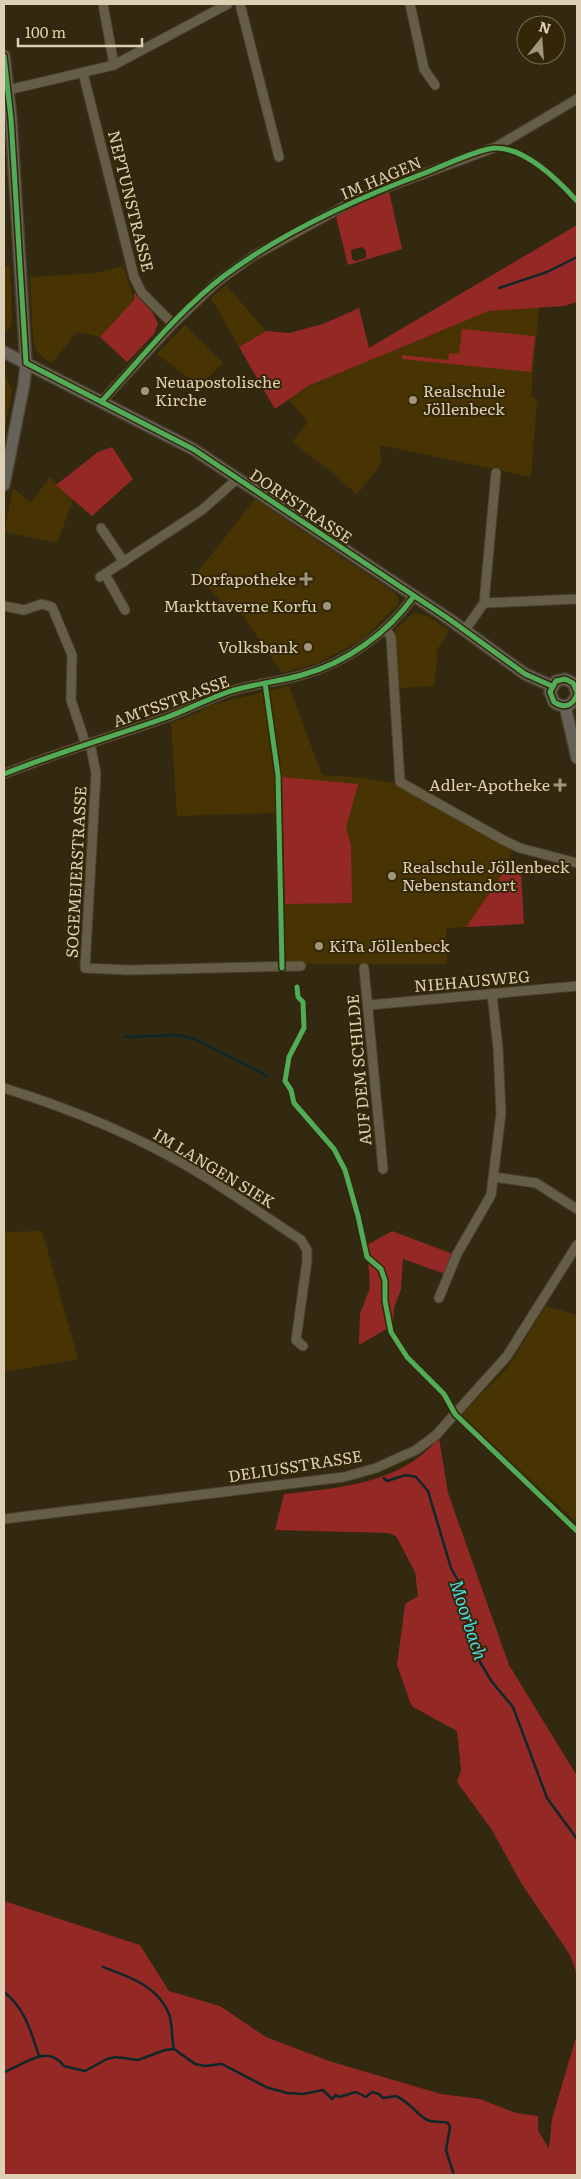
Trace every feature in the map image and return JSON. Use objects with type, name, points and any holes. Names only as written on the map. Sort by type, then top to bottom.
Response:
[{"type":"main road","points":[[4,61],[8,90],[26,362],[24,384],[4,485]]},
{"type":"main road","name":"DORFSTRASSE","points":[[4,352],[193,449],[465,630],[525,674],[552,686]]},
{"type":"main road","points":[[565,679],[574,683],[577,688],[577,693],[571,704],[565,706],[559,705],[553,700],[550,692],[556,681],[565,679]]},
{"type":"main road","points":[[565,706],[577,758]]},
{"type":"street","points":[[103,4],[114,65]]},
{"type":"street","points":[[8,90],[114,65],[228,4]]},
{"type":"street","points":[[240,4],[279,157]]},
{"type":"street","points":[[410,4],[424,69],[435,84]]},
{"type":"street","name":"NEPTUNSTRASSE","points":[[83,73],[134,277],[142,293],[173,324]]},
{"type":"street","name":"IM HAGEN","points":[[102,401],[173,324],[224,276],[253,256],[362,196],[496,147],[577,99]]},
{"type":"street","points":[[465,630],[484,603],[496,473]]},
{"type":"street","points":[[125,610],[102,575],[202,510],[237,479]]},
{"type":"street","points":[[101,528],[124,562]]},
{"type":"street","name":"AMTSSTRASSE","points":[[4,774],[166,718],[229,692],[300,676],[323,668],[354,651],[385,628],[399,615],[414,596]]},
{"type":"street","points":[[484,603],[577,599]]},
{"type":"street","points":[[4,606],[24,610],[44,604],[52,607],[72,656],[71,700],[88,744]]},
{"type":"street","points":[[385,628],[391,637],[400,782],[520,848],[577,863]]},
{"type":"street","name":"SOGEMEIERSTRASSE","points":[[88,744],[96,773],[85,968],[129,970],[300,966]]},
{"type":"street","name":"AUF DEM SCHILDE","points":[[364,968],[369,1005],[375,1104],[383,1169]]},
{"type":"street","name":"NIEHAUSWEG","points":[[369,1005],[577,986]]},
{"type":"street","points":[[439,1298],[457,1254],[489,1203],[494,1177],[500,1113],[498,1048],[492,994]]},
{"type":"street","name":"IM LANGEN SIEK","points":[[4,1088],[76,1113],[138,1139],[190,1167],[301,1240],[307,1250],[307,1261],[296,1340],[303,1346]]},
{"type":"street","points":[[494,1177],[536,1183],[577,1208]]},
{"type":"street","name":"DELIUSSTRASSE","points":[[4,1520],[344,1477],[376,1468],[416,1450],[441,1429],[507,1356],[577,1245]]},
{"type":"shaded area","points":[[389,191],[402,249],[348,265],[336,217],[360,202]],"holes":[[[362,247],[366,250],[366,258],[355,261],[352,259],[351,250]]]},
{"type":"shaded area","points":[[577,225],[577,302],[564,306],[489,311],[308,386],[275,409],[239,347],[266,331],[289,333],[323,324],[359,308],[369,348]]},
{"type":"shaded area","points":[[4,266],[10,266],[12,321],[9,329],[4,334]]},
{"type":"shaded area","points":[[123,266],[134,300],[100,337],[77,332],[52,363],[45,359],[36,350],[33,338],[30,277],[96,273]]},
{"type":"shaded area","points":[[226,285],[266,331],[239,347],[211,298]]},
{"type":"shaded area","points":[[134,293],[153,313],[158,324],[154,334],[127,362],[100,337],[134,300]]},
{"type":"shaded area","name":"Realschule Jöllenbeck","points":[[539,306],[531,396],[537,400],[531,477],[380,445],[381,464],[357,495],[333,473],[292,442],[308,422],[289,400],[308,386],[489,311]]},
{"type":"shaded area","points":[[185,325],[223,363],[199,386],[157,354]]},
{"type":"shaded area","points":[[462,329],[535,336],[531,372],[402,359],[402,355],[448,360],[449,353],[459,354]]},
{"type":"shaded area","points":[[4,372],[12,389],[4,434]]},
{"type":"shaded area","points":[[112,447],[133,479],[92,516],[56,485],[98,452]]},
{"type":"shaded area","points":[[50,477],[73,500],[57,543],[4,532],[13,488],[31,503]]},
{"type":"shaded area","points":[[255,499],[395,593],[399,599],[398,605],[363,639],[318,663],[282,673],[235,604],[227,609],[197,573]]},
{"type":"shaded area","points":[[414,613],[428,616],[449,631],[438,648],[434,686],[398,688],[395,629]]},
{"type":"shaded area","name":"Realschule Jöllenbeck Nebenstandort","points":[[289,686],[322,775],[355,777],[395,783],[512,850],[507,867],[466,927],[446,928],[447,964],[285,964],[281,773],[275,773],[276,813],[177,816],[171,723],[198,713],[210,705]]},
{"type":"shaded area","points":[[282,777],[358,784],[346,828],[351,845],[352,903],[285,904]]},
{"type":"shaded area","points":[[507,867],[521,871],[524,924],[466,927]]},
{"type":"shaded area","points":[[42,1231],[78,1359],[4,1372],[4,1232]]},
{"type":"shaded area","points":[[392,1231],[453,1254],[445,1274],[403,1259],[401,1289],[394,1308],[393,1325],[359,1345],[360,1314],[370,1288],[367,1245]]},
{"type":"shaded area","points":[[546,1306],[577,1315],[577,1523],[461,1415],[508,1367]]},
{"type":"shaded area","points":[[439,1438],[448,1493],[509,1665],[577,1776],[577,1982],[575,1968],[570,1955],[521,1883],[492,1830],[457,1782],[461,1770],[457,1731],[413,1707],[410,1702],[397,1665],[405,1604],[418,1596],[415,1572],[396,1536],[388,1533],[275,1530],[284,1494],[347,1486],[388,1474],[424,1453]]},
{"type":"shaded area","points":[[4,1901],[140,1945],[169,1991],[220,2006],[266,2037],[329,2061],[441,2094],[480,2099],[516,2113],[538,2116],[538,2130],[549,2149],[552,2119],[577,2034],[577,2175],[4,2175]]},
{"type":"waterway","points":[[499,288],[547,272],[577,257]]},
{"type":"waterway","name":"Moorbach","points":[[125,1037],[178,1035],[195,1039],[267,1076]]},
{"type":"waterway","name":"Moorbach","points":[[384,1478],[387,1481],[406,1475],[416,1477],[428,1491],[451,1568],[461,1586],[470,1636],[477,1657],[492,1682],[513,1707],[547,1798],[577,1839]]},
{"type":"waterway","points":[[103,1967],[132,1978],[158,1996],[169,2014],[174,2049]]},
{"type":"waterway","points":[[4,1992],[22,2013],[30,2029],[39,2056]]},
{"type":"waterway","points":[[4,2072],[43,2056],[50,2056],[57,2059],[64,2066],[85,2071],[107,2059],[116,2057],[138,2060],[165,2050],[174,2049],[195,2064],[205,2066],[222,2064],[266,2087],[287,2093],[303,2094],[323,2090],[332,2099],[336,2095],[339,2097],[356,2092],[366,2097],[372,2092],[379,2094],[383,2098],[396,2096],[427,2120],[448,2123],[450,2127],[446,2150],[454,2175]]},
{"type":"cycle path","points":[[4,56],[11,119],[26,363],[193,449],[449,619],[525,674],[552,686]]},
{"type":"cycle path","points":[[102,401],[175,320],[224,276],[296,230],[372,194],[472,154],[497,148],[519,154],[541,167],[577,201]]},
{"type":"cycle path","points":[[4,774],[165,718],[228,692],[318,670],[365,645],[392,622],[414,596]]},
{"type":"cycle path","points":[[577,692],[573,683],[565,679],[556,681],[550,692],[554,702],[565,706],[571,704],[577,694]]},
{"type":"cycle path","points":[[265,683],[278,775],[282,968]]},
{"type":"cycle path","points":[[297,987],[298,997],[303,1002],[304,1028],[289,1057],[285,1081],[291,1090],[294,1103],[334,1149],[345,1170],[367,1257],[381,1269],[385,1281],[385,1301],[391,1332],[407,1357],[444,1394],[455,1414],[577,1531]]},
{"type":"place","name":"Neuapostolische Kirche","points":[[145,391]]},
{"type":"place","name":"Realschule Jöllenbeck","points":[[413,400]]},
{"type":"place","name":"Dorfapotheke","points":[[306,579]]},
{"type":"place","name":"Markttaverne Korfu","points":[[327,606]]},
{"type":"place","name":"Volksbank","points":[[308,647]]},
{"type":"place","name":"Adler-Apotheke","points":[[560,785]]},
{"type":"place","name":"Realschule Jöllenbeck Nebenstandort","points":[[392,876]]},
{"type":"place","name":"KiTa Jöllenbeck","points":[[319,946]]}]
